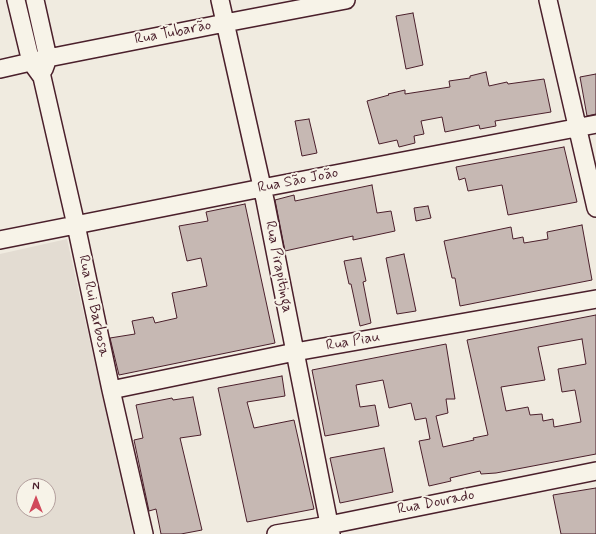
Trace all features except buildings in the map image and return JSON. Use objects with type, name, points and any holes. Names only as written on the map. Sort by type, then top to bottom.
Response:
[{"type":"street","points":[[16,0],[31,62]]},
{"type":"street","points":[[35,0],[48,58],[42,77]]},
{"type":"street","name":"Rua Pirapitinga","points":[[220,0],[262,188],[330,529]]},
{"type":"street","name":"Rua Tubarão","points":[[0,69],[225,22],[346,0]]},
{"type":"street","points":[[548,0],[596,208]]},
{"type":"street","name":"Rua Rui Barbosa","points":[[31,62],[42,77],[144,534]]},
{"type":"street","name":"Rua São João","points":[[0,240],[596,124]]},
{"type":"street","name":"Rua Piau","points":[[111,390],[295,352],[596,299]]},
{"type":"street","name":"Rua Dourado","points":[[276,534],[330,529],[596,470]]},
{"type":"shaded area","points":[[67,239],[133,534],[0,534],[0,254]]}]
